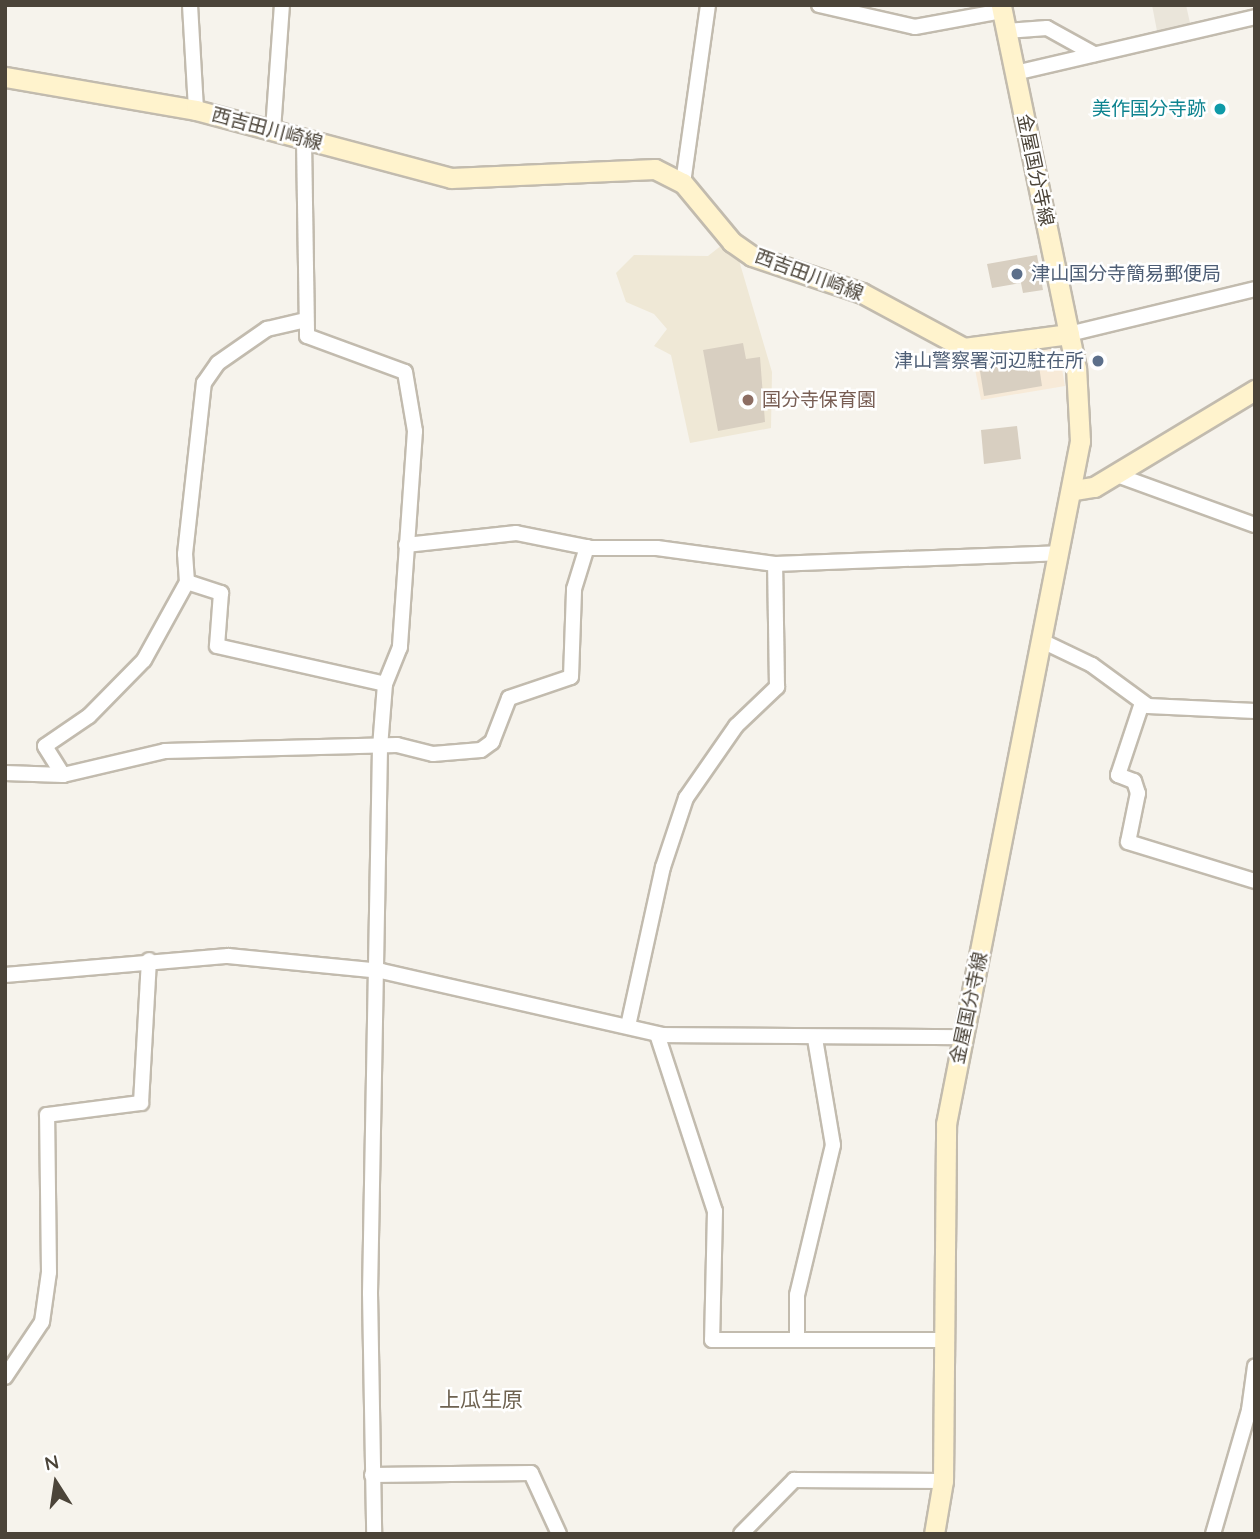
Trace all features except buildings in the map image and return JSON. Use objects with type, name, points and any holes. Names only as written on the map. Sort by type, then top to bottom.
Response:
[{"type":"main road","name":"金屋国分寺線","points":[[1001,8],[1069,334]]},
{"type":"main road","name":"西吉田川崎線","points":[[5,77],[196,110],[451,178],[644,169],[683,183],[732,242],[752,256],[862,293],[964,348],[1069,334]]},
{"type":"main road","points":[[1069,334],[1081,425],[1074,491],[1114,474],[1255,390]]},
{"type":"main road","name":"金屋国分寺線","points":[[934,1534],[943,1481],[946,1124],[1058,553],[1074,491]]},
{"type":"street","points":[[190,5],[196,110]]},
{"type":"street","points":[[273,130],[282,5]]},
{"type":"street","points":[[683,183],[699,29],[708,5]]},
{"type":"street","points":[[819,5],[873,12],[915,27],[1001,8]]},
{"type":"street","points":[[1015,73],[1255,17]]},
{"type":"street","points":[[1006,31],[1047,28],[1098,55]]},
{"type":"street","points":[[304,140],[308,256],[303,321],[315,342],[405,372],[415,431],[400,647],[385,684],[380,748],[381,971],[370,1293],[374,1534]]},
{"type":"street","points":[[1069,334],[1255,289]]},
{"type":"street","points":[[63,775],[45,746],[89,716],[144,660],[187,582],[185,554],[204,383],[218,363],[267,329],[303,321]]},
{"type":"street","points":[[1114,474],[1255,525]]},
{"type":"street","points":[[406,545],[516,533],[587,547],[657,548],[775,564],[1058,553]]},
{"type":"street","points":[[5,773],[63,775],[145,752],[380,748],[397,745],[433,754],[481,750],[492,742],[509,698],[568,681],[574,665],[575,583],[587,547]]},
{"type":"street","points":[[628,1026],[663,867],[686,798],[736,726],[777,687],[775,564]]},
{"type":"street","points":[[187,582],[221,593],[217,646],[385,684]]},
{"type":"street","points":[[1042,641],[1091,664],[1142,703],[1255,711]]},
{"type":"street","points":[[1142,703],[1118,775],[1135,781],[1139,793],[1128,842],[1255,881]]},
{"type":"street","points":[[5,975],[149,960],[228,956],[381,971],[657,1034],[815,1039],[961,1037]]},
{"type":"street","points":[[5,1377],[42,1322],[49,1272],[47,1115],[141,1103],[149,960]]},
{"type":"street","points":[[657,1034],[715,1211],[712,1340],[946,1340]]},
{"type":"street","points":[[797,1340],[797,1295],[833,1145],[815,1039]]},
{"type":"street","points":[[1213,1534],[1249,1410],[1255,1366]]},
{"type":"street","points":[[372,1475],[531,1472],[559,1534]]},
{"type":"street","points":[[741,1534],[794,1480],[943,1481]]},
{"type":"shaded area","points":[[1152,5],[1186,5],[1190,23],[1157,31]]},
{"type":"shaded area","points":[[722,245],[738,257],[772,372],[771,428],[690,443],[671,355],[654,346],[667,329],[654,314],[626,302],[616,273],[634,255],[708,256]]},
{"type":"shaded area","points":[[1045,346],[1059,352],[1065,386],[981,400],[973,359]]},
{"type":"place","name":"美作国分寺跡","points":[[1220,109]]},
{"type":"place","name":"津山国分寺簡易郵便局","points":[[1017,274]]},
{"type":"place","name":"津山警察署河辺駐在所","points":[[1098,361]]},
{"type":"place","name":"国分寺保育園","points":[[748,400]]},
{"type":"district","name":"上瓜生原","points":[[481,1399]]}]
